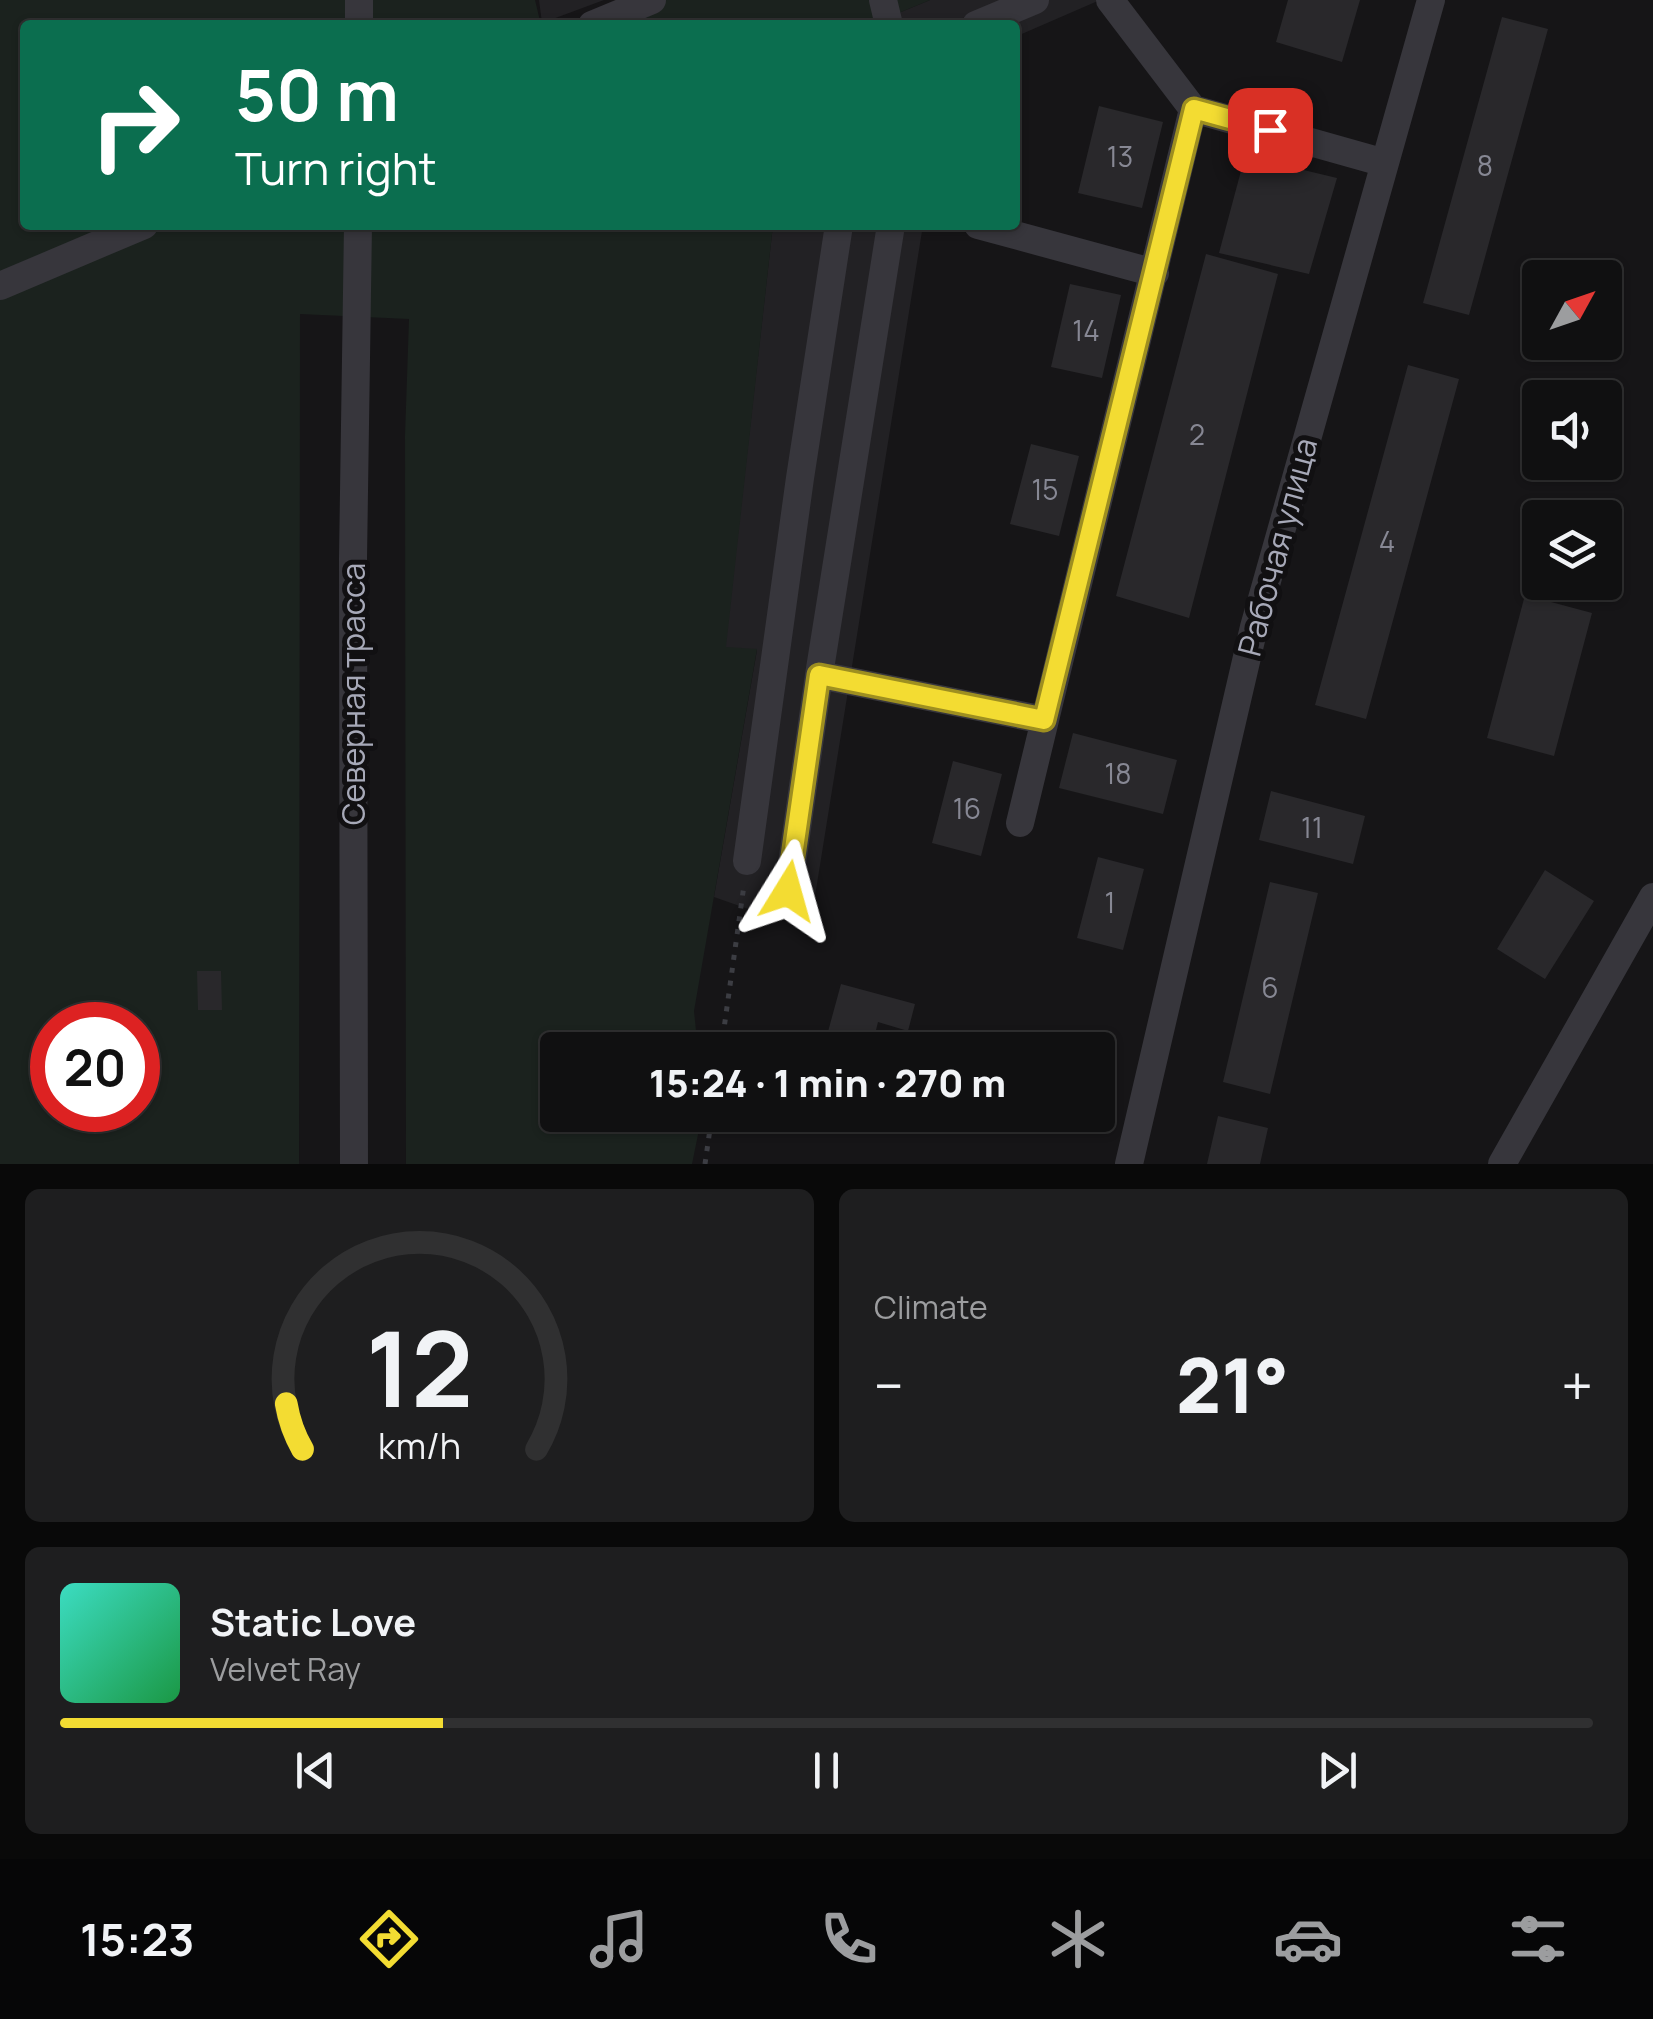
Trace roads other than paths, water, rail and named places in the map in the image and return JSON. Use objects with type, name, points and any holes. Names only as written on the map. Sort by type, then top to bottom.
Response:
[{"type":"street","points":[[604,20],[652,0]]},
{"type":"street","points":[[988,20],[1035,0]]},
{"type":"street","points":[[1110,0],[1194,109],[1385,162]]},
{"type":"street","name":"Рабочая улица","points":[[1129,1164],[1254,628],[1431,0]]},
{"type":"street","points":[[1020,823],[1194,109]]},
{"type":"street","points":[[0,286],[132,230]]},
{"type":"street","name":"Северная трасса","points":[[354,1164],[353,559],[358,230]]},
{"type":"street","points":[[747,860],[838,230]]},
{"type":"street","points":[[788,891],[890,230]]},
{"type":"street","points":[[996,230],[1155,273]]},
{"type":"street","points":[[819,675],[1044,720]]},
{"type":"street","points":[[1502,1164],[1653,897]]}]
